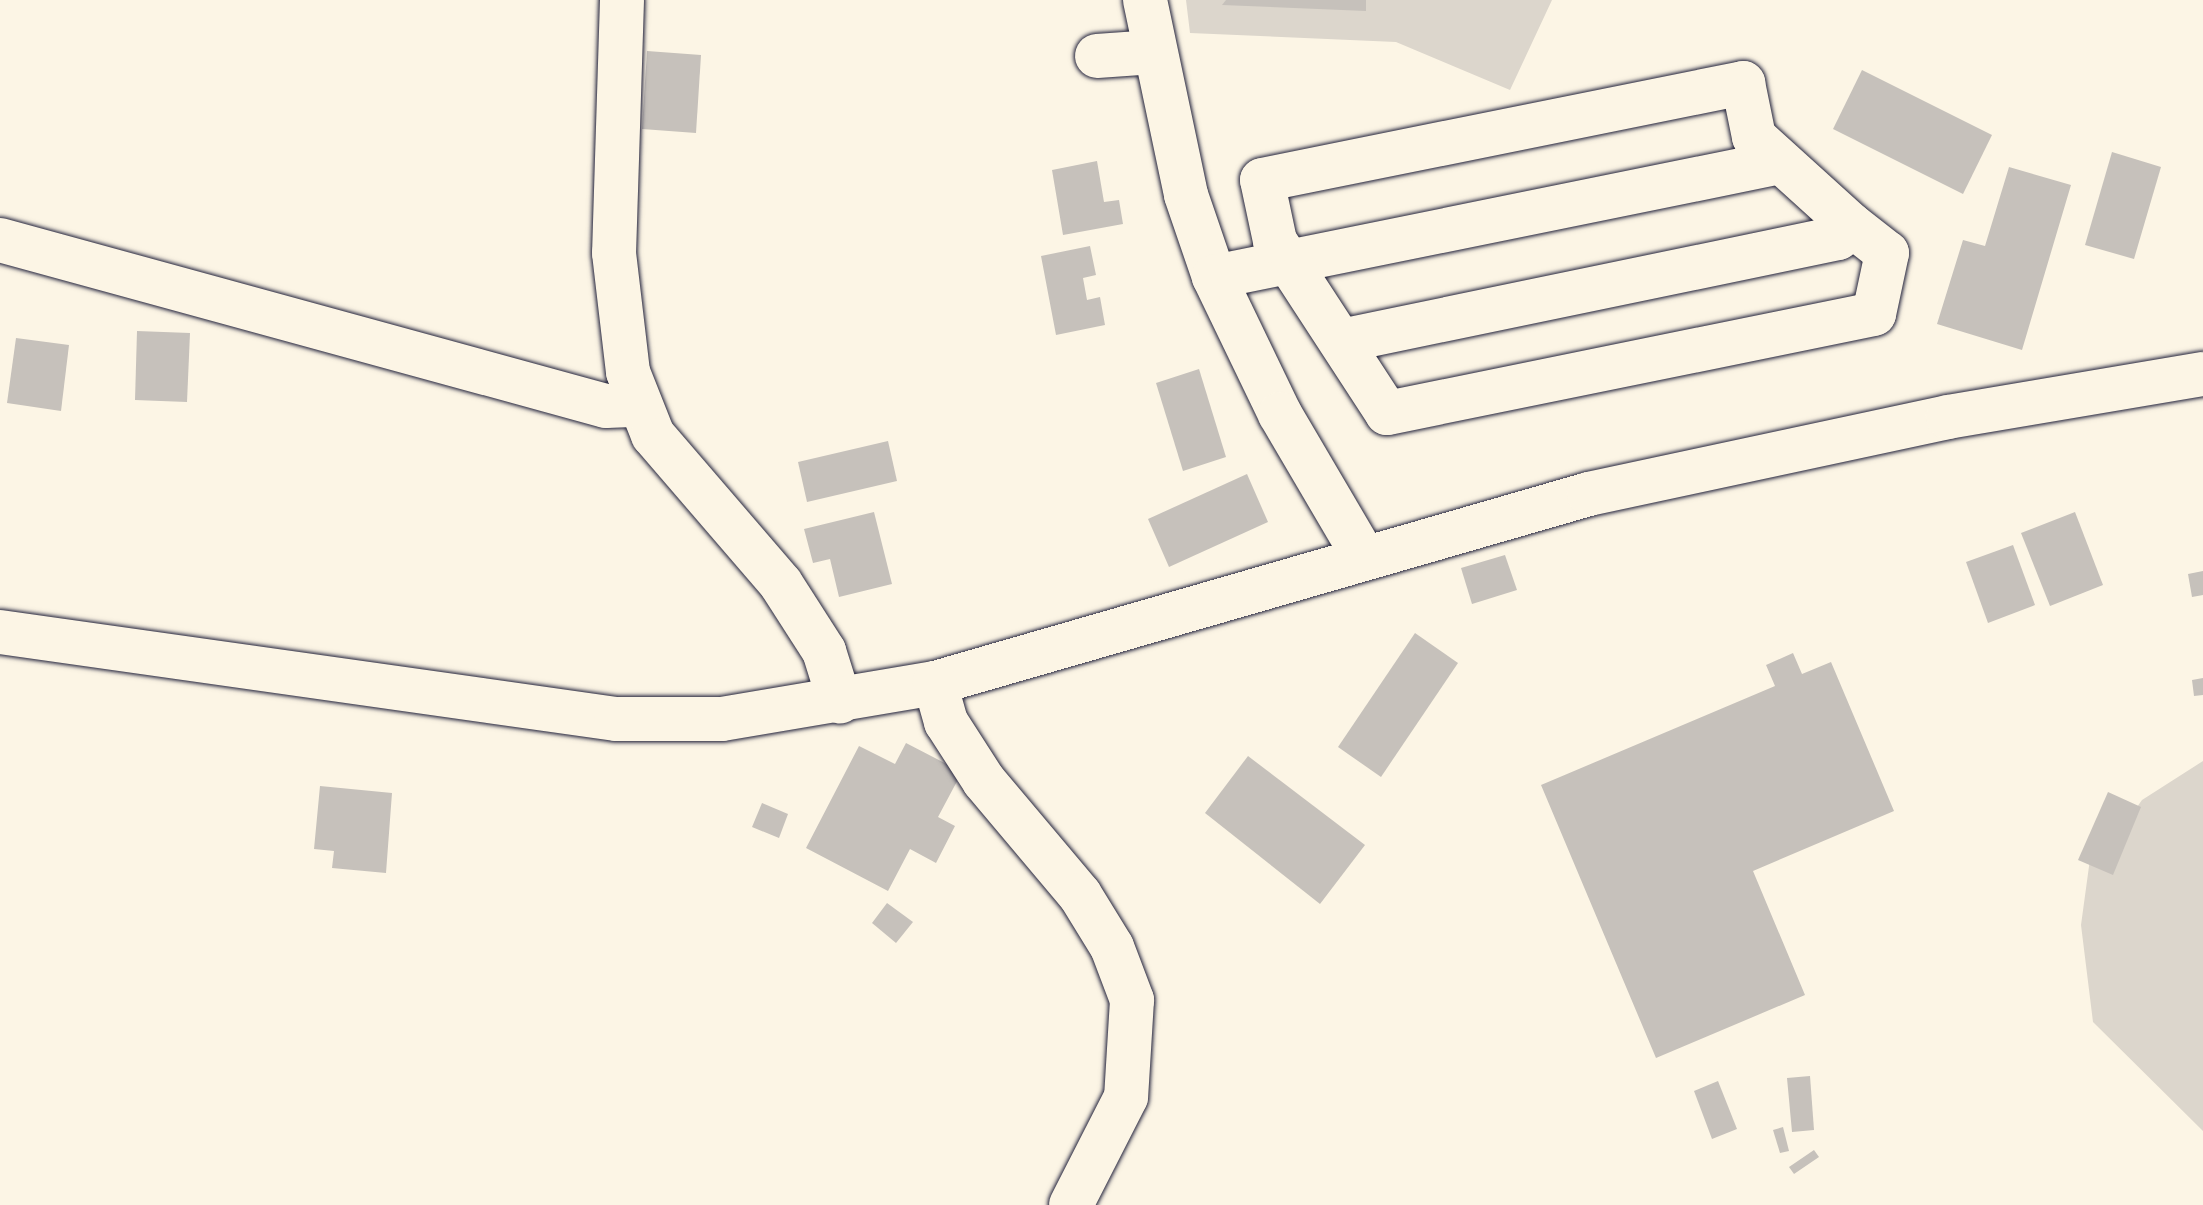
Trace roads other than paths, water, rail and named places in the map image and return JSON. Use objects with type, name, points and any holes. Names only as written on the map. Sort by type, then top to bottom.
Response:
[{"type":"street","points":[[622,0],[614,253],[639,405],[653,435],[781,584],[824,651],[840,702]]},
{"type":"street","points":[[1145,0],[1186,195],[1214,277],[1280,414],[1364,557]]},
{"type":"street","points":[[1097,56],[1154,52]]},
{"type":"street","points":[[1743,83],[1754,137],[1776,163],[1850,224],[1887,253],[1874,314],[1387,413],[1275,241],[1262,180],[1743,83]]},
{"type":"street","points":[[1214,277],[1776,163]]},
{"type":"street","points":[[1341,341],[1838,238],[1850,224]]},
{"type":"street","points":[[0,240],[606,406],[639,405]]},
{"type":"street","points":[[0,632],[616,719],[722,719],[840,702],[935,683],[1364,557],[1605,491],[1948,417],[2203,374]]},
{"type":"street","points":[[935,683],[946,722],[984,781],[1080,895],[1112,947],[1132,1000],[1126,1097],[1077,1202]]}]
